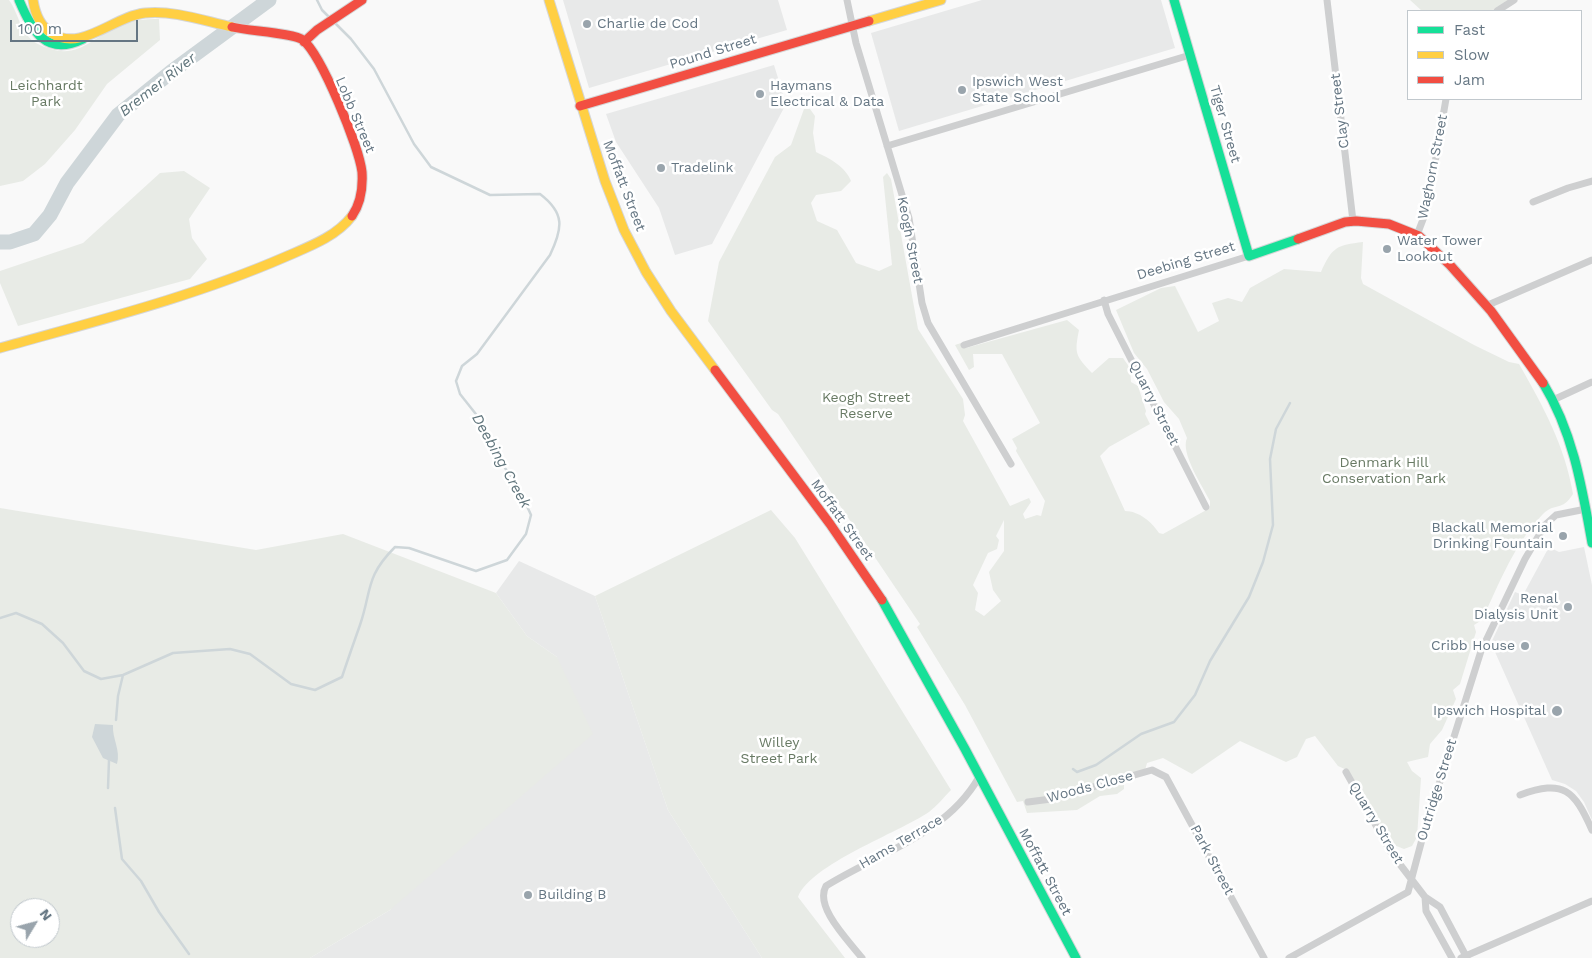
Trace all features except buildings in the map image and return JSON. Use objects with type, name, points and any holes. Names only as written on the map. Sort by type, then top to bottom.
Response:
[{"type":"main road","points":[[19,0],[32,28],[49,43],[60,47],[70,46],[91,34]]},
{"type":"main road","name":"Lobb Street","points":[[0,348],[214,286],[266,266],[335,232],[349,220],[360,198],[362,168],[351,137],[318,63],[304,42],[291,35],[262,33],[162,13],[145,13],[118,19],[91,34],[73,39],[53,34],[38,19],[33,0]]},
{"type":"main road","points":[[304,42],[317,30],[362,0]]},
{"type":"main road","name":"Moffatt Street","points":[[549,0],[580,106],[621,222],[646,272],[671,311],[857,562],[900,629],[1076,958]]},
{"type":"main road","name":"Pound Street","points":[[580,106],[941,0]]},
{"type":"main road","name":"Tiger Street","points":[[1174,0],[1249,256]]},
{"type":"main road","name":"Deebing Street","points":[[1249,256],[1353,221],[1377,221],[1417,235]]},
{"type":"main road","points":[[1417,235],[1488,305],[1518,346],[1553,400],[1575,457],[1592,543]]},
{"type":"street","name":"Keogh Street","points":[[847,0],[856,43],[909,218],[922,303],[928,323],[1011,464]]},
{"type":"street","name":"Clay Street","points":[[1327,0],[1353,221]]},
{"type":"street","points":[[1499,10],[1514,0]]},
{"type":"street","points":[[886,146],[1190,55]]},
{"type":"street","name":"Waghorn Street","points":[[1417,235],[1427,209],[1446,100]]},
{"type":"street","points":[[1533,202],[1592,181]]},
{"type":"street","name":"Deebing Street","points":[[964,345],[1249,256]]},
{"type":"street","points":[[1488,305],[1592,260]]},
{"type":"street","name":"Quarry Street","points":[[1104,300],[1108,314],[1206,506]]},
{"type":"street","points":[[1553,400],[1592,382]]},
{"type":"street","name":"Outridge Street","points":[[1289,958],[1408,892],[1481,651],[1525,559],[1546,525],[1556,515],[1586,508]]},
{"type":"street","name":"Woods Close","points":[[1028,802],[1050,799],[1152,770]]},
{"type":"street","name":"Park Street","points":[[1152,770],[1166,777],[1172,784],[1264,958]]},
{"type":"street","name":"Quarry Street","points":[[1346,772],[1392,854],[1425,897],[1440,907],[1465,957]]},
{"type":"street","name":"Hams Terrace","points":[[862,958],[822,902],[822,894],[826,886],[940,822],[964,800],[979,776]]},
{"type":"street","points":[[1520,795],[1546,787],[1570,794],[1582,808],[1592,830]]},
{"type":"street","name":"Quarry Street","points":[[1425,897],[1426,911],[1452,958]]},
{"type":"street","points":[[1465,957],[1592,901]]},
{"type":"shaded area","points":[[563,0],[778,0],[787,30],[589,88]]},
{"type":"shaded area","name":"Ipswich West State School","points":[[982,0],[1161,0],[1175,48],[899,131],[871,33]]},
{"type":"shaded area","points":[[774,65],[786,104],[712,244],[675,255],[659,208],[616,142],[606,114]]},
{"type":"shaded area","name":"Ipswich Hospital","points":[[1549,547],[1559,552],[1584,547],[1592,585],[1592,820],[1584,802],[1576,791],[1565,784],[1552,780],[1491,643],[1515,592],[1523,595]]},
{"type":"shaded area","points":[[519,561],[595,596],[668,810],[762,958],[310,958],[390,910],[557,657],[527,636],[496,593]]},
{"type":"shaded area","points":[[95,724],[113,725],[118,754],[117,764],[103,758],[92,737]]},
{"type":"green space","name":"Leichhardt Park","points":[[0,0],[9,0],[24,31],[31,40],[51,49],[70,51],[78,49],[117,26],[127,22],[143,20],[159,19],[160,40],[107,84],[75,130],[45,164],[23,181],[0,186]]},
{"type":"green space","points":[[1410,0],[1508,0],[1493,10],[1421,10]]},
{"type":"green space","name":"Denmark Hill Conservation Park","points":[[804,109],[810,109],[815,116],[813,133],[816,152],[841,167],[851,181],[841,191],[816,195],[811,203],[817,221],[837,230],[856,263],[879,271],[892,265],[883,177],[887,173],[891,179],[918,329],[963,399],[965,415],[963,421],[1010,506],[1029,498],[1031,502],[1023,514],[1025,519],[1037,515],[1041,516],[1045,501],[1016,451],[1017,448],[1012,439],[1040,423],[1002,354],[973,354],[974,367],[969,370],[955,345],[961,343],[966,348],[1067,320],[1079,330],[1078,354],[1092,373],[1109,358],[1123,358],[1130,368],[1131,382],[1138,386],[1146,411],[1145,414],[1150,424],[1109,447],[1100,456],[1125,511],[1140,515],[1149,521],[1159,533],[1163,534],[1210,508],[1210,501],[1189,461],[1186,444],[1187,438],[1179,419],[1164,402],[1147,369],[1134,353],[1116,310],[1161,288],[1175,286],[1198,332],[1219,321],[1212,303],[1228,298],[1242,302],[1250,288],[1284,269],[1321,272],[1332,252],[1336,249],[1347,244],[1363,242],[1361,278],[1363,284],[1474,345],[1509,362],[1519,364],[1545,411],[1559,443],[1565,459],[1573,494],[1562,505],[1547,510],[1515,551],[1482,620],[1474,625],[1476,632],[1460,684],[1453,690],[1456,699],[1442,730],[1430,744],[1428,757],[1407,762],[1412,771],[1421,778],[1417,837],[1412,846],[1404,849],[1389,843],[1349,771],[1338,766],[1315,736],[1306,739],[1297,757],[1286,762],[1240,741],[1192,774],[1163,758],[1147,763],[1145,770],[1124,783],[1124,789],[1117,794],[1100,796],[1077,810],[1027,813],[1023,801],[1017,802],[965,705],[917,627],[920,624],[778,414],[772,410],[708,321],[719,262],[775,157],[791,145]],"holes":[[[1004,520],[1004,551],[989,572],[993,590],[1001,601],[984,616],[975,610],[978,593],[973,585],[988,553],[997,549],[999,540],[996,536]]]},
{"type":"green space","points":[[184,171],[210,188],[189,219],[192,238],[207,259],[190,279],[18,326],[0,283],[0,271],[83,243],[160,173]]},
{"type":"green space","points":[[0,508],[256,550],[343,534],[496,593],[527,636],[557,657],[593,734],[390,910],[310,958],[0,958]]},
{"type":"green space","name":"Willey Street Park","points":[[771,510],[795,538],[951,790],[929,812],[837,861],[806,885],[798,897],[845,958],[762,958],[668,810],[595,596]]},
{"type":"waterway","name":"Bremer River","points":[[0,242],[10,242],[34,234],[50,215],[67,183],[118,115],[171,72],[269,0]]},
{"type":"waterway","name":"Deebing Creek","points":[[0,618],[16,613],[42,624],[63,643],[84,671],[101,679],[123,675],[173,653],[230,649],[250,654],[291,684],[315,690],[342,677],[364,613],[374,576],[385,558],[395,547],[409,548],[476,571],[507,560],[526,534],[531,515],[518,486],[505,468],[479,418],[460,394],[456,381],[462,366],[477,354],[550,255],[559,229],[558,215],[554,208],[540,194],[490,195],[431,167],[414,144],[374,69],[351,39],[322,10],[317,0]]},
{"type":"waterway","points":[[1073,769],[1077,772],[1096,765],[1141,734],[1174,722],[1195,695],[1210,661],[1249,597],[1263,562],[1273,525],[1270,459],[1276,429],[1290,403]]},
{"type":"waterway","points":[[116,720],[118,696],[123,675]]},
{"type":"waterway","points":[[108,788],[109,760]]},
{"type":"waterway","points":[[115,808],[122,859],[141,881],[159,912],[189,954]]},
{"type":"traffic: fast","points":[[19,0],[35,31],[50,43],[59,45],[70,44],[83,39]]},
{"type":"traffic: fast","points":[[1174,0],[1249,256],[1298,239]]},
{"type":"traffic: fast","points":[[1543,383],[1562,421],[1569,440],[1580,481],[1592,543]]},
{"type":"traffic: fast","points":[[882,600],[965,749],[1076,958]]},
{"type":"traffic: slow","points":[[33,0],[36,14],[43,26],[51,33],[62,38],[74,39],[86,36],[121,20],[156,12],[200,19],[232,27]]},
{"type":"traffic: slow","points":[[549,0],[605,181],[624,230],[646,272],[671,311],[715,370]]},
{"type":"traffic: slow","points":[[869,21],[941,0]]},
{"type":"traffic: slow","points":[[0,348],[180,296],[250,271],[321,241],[338,230],[352,216]]},
{"type":"traffic: jam","points":[[304,42],[317,30],[362,0]]},
{"type":"traffic: jam","points":[[580,106],[869,21]]},
{"type":"traffic: jam","points":[[232,27],[298,38],[303,40],[311,49],[329,82],[347,123],[362,172],[362,190],[358,206],[352,216]]},
{"type":"traffic: jam","points":[[1298,239],[1345,222],[1356,221],[1389,224],[1419,236],[1450,265],[1491,311],[1543,383]]},
{"type":"traffic: jam","points":[[715,370],[830,524],[882,600]]},
{"type":"place","name":"Charlie de Cod","points":[[587,24]]},
{"type":"place","name":"Ipswich West State School","points":[[962,90]]},
{"type":"place","name":"Haymans Electrical & Data","points":[[760,94]]},
{"type":"place","name":"Tradelink","points":[[661,168]]},
{"type":"place","name":"Water Tower Lookout","points":[[1387,249]]},
{"type":"place","name":"Blackall Memorial Drinking Fountain","points":[[1563,536]]},
{"type":"place","name":"Renal Dialysis Unit","points":[[1568,607]]},
{"type":"place","name":"Cribb House","points":[[1525,646]]},
{"type":"place","name":"Ipswich Hospital","points":[[1557,711]]},
{"type":"place","name":"Building B","points":[[528,895]]},
{"type":"park label","name":"Keogh Street Reserve","points":[[866,406]]}]
